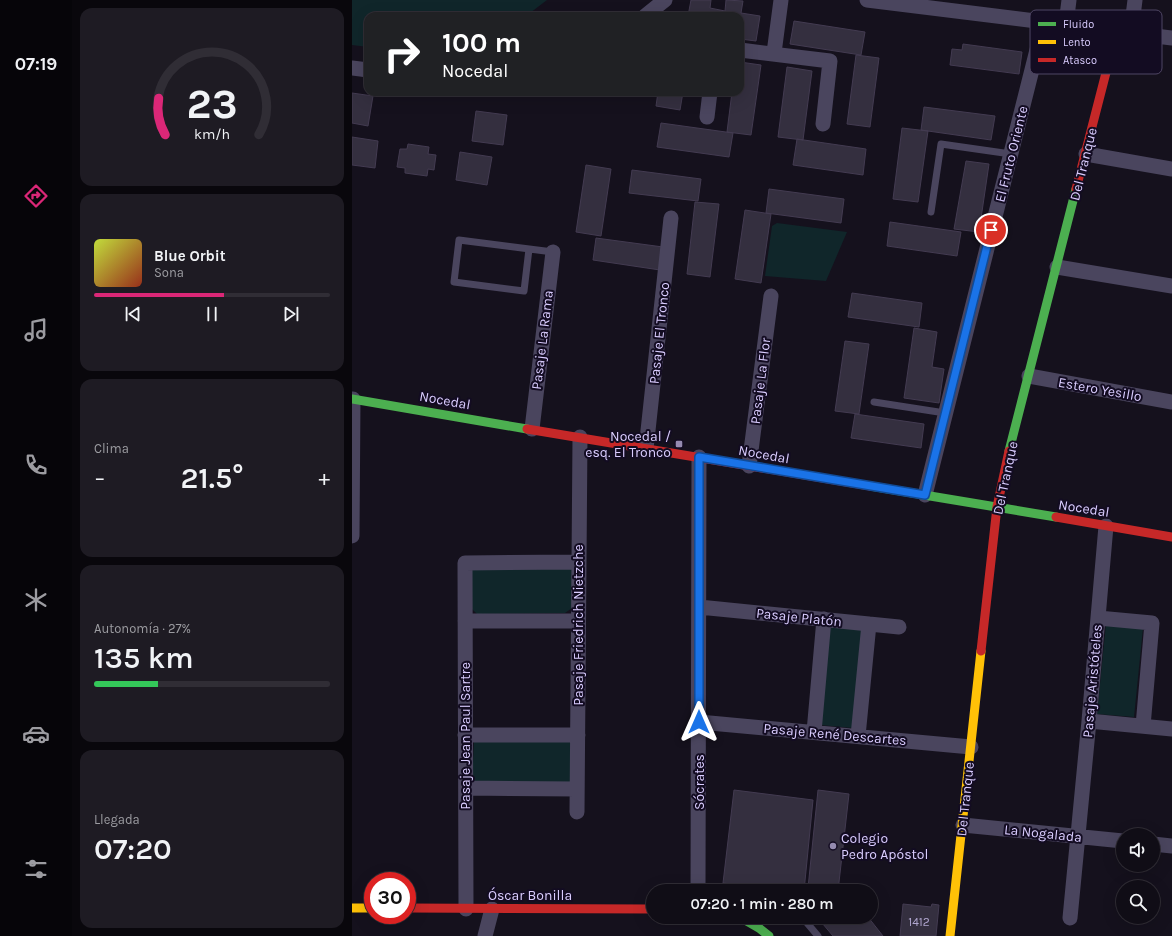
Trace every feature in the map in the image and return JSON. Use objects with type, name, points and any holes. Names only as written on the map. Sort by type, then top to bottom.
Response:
[{"type":"street","points":[[650,12],[664,0]]},
{"type":"street","points":[[774,53],[781,0]]},
{"type":"street","points":[[866,0],[1030,20]]},
{"type":"street","points":[[1067,10],[1068,0]]},
{"type":"street","name":"Del Tranque","points":[[1131,10],[1135,0]]},
{"type":"street","points":[[1162,37],[1172,38]]},
{"type":"street","points":[[744,50],[830,61],[823,124]]},
{"type":"street","points":[[352,68],[364,70]]},
{"type":"street","name":"El Fruto Oriente","points":[[925,495],[1031,74]]},
{"type":"street","name":"Del Tranque","points":[[950,936],[997,508],[1003,476],[1086,154],[1111,74]]},
{"type":"street","points":[[707,117],[710,96]]},
{"type":"street","points":[[1086,154],[1172,169]]},
{"type":"street","name":"Pasaje El Tronco","points":[[646,449],[671,218]]},
{"type":"street","name":"Pasaje La Rama","points":[[532,429],[553,252]]},
{"type":"street","points":[[1057,267],[1172,286]]},
{"type":"street","name":"Pasaje La Flor","points":[[749,466],[772,296]]},
{"type":"street","name":"Estero Yesillo","points":[[1029,376],[1172,402]]},
{"type":"street","points":[[352,399],[352,536]]},
{"type":"street","name":"Nocedal","points":[[352,399],[1172,537]]},
{"type":"street","name":"Pasaje Friedrich Nietzche","points":[[577,812],[580,437]]},
{"type":"street","name":"Sócrates","points":[[698,884],[699,457]]},
{"type":"street","name":"Pasaje Aristóteles","points":[[1070,918],[1106,526]]},
{"type":"street","name":"Pasaje Jean Paul Sartre","points":[[466,909],[465,563],[579,562]]},
{"type":"street","name":"Pasaje Platón","points":[[699,607],[899,627]]},
{"type":"street","points":[[1098,618],[1152,623],[1143,726]]},
{"type":"street","points":[[814,732],[824,619]]},
{"type":"street","points":[[465,620],[578,621]]},
{"type":"street","points":[[858,736],[869,624]]},
{"type":"street","points":[[1089,721],[1172,729]]},
{"type":"street","name":"Pasaje René Descartes","points":[[699,722],[971,747]]},
{"type":"street","points":[[465,735],[578,735]]},
{"type":"street","points":[[466,788],[577,789]]},
{"type":"street","name":"La Nogalada","points":[[963,825],[1116,840]]},
{"type":"street","points":[[1160,845],[1172,846]]},
{"type":"street","points":[[352,908],[364,908]]},
{"type":"street","name":"Óscar Bonilla","points":[[416,908],[646,909]]},
{"type":"street","points":[[485,936],[492,909]]},
{"type":"street","points":[[752,924],[769,936]]},
{"type":"lane","points":[[931,212],[941,144],[1011,154]]},
{"type":"lane","points":[[529,249],[524,291],[454,282],[459,240],[553,252]]},
{"type":"lane","points":[[874,402],[945,413]]},
{"type":"lane","points":[[808,924],[818,936]]},
{"type":"green space","points":[[352,0],[547,0],[531,12],[364,12],[364,46],[352,45]]},
{"type":"green space","points":[[777,223],[847,232],[826,281],[765,276],[772,226]]},
{"type":"green space","points":[[572,567],[572,608],[565,613],[477,614],[471,608],[471,568]]},
{"type":"green space","points":[[1106,624],[1143,628],[1134,717],[1097,714]]},
{"type":"green space","points":[[828,626],[864,630],[853,728],[820,725]]},
{"type":"green space","points":[[571,741],[572,783],[472,784],[474,742]]},
{"type":"building","points":[[691,0],[711,0],[710,8],[725,11],[726,0],[743,1],[741,12],[689,12]]},
{"type":"building","points":[[744,13],[760,16],[756,41],[744,40]]},
{"type":"building","points":[[794,21],[865,32],[861,55],[790,44]]},
{"type":"building","points":[[963,44],[1022,52],[1019,74],[950,65],[952,49],[962,50]]},
{"type":"building","points":[[856,55],[879,58],[870,127],[847,124]]},
{"type":"building","points":[[744,63],[761,65],[751,135],[727,132],[732,96],[744,96]]},
{"type":"building","points":[[787,67],[812,71],[803,140],[778,137]]},
{"type":"building","points":[[352,93],[364,95],[364,96],[373,96],[368,126],[352,123]]},
{"type":"building","points":[[657,96],[682,96],[680,110],[656,106]]},
{"type":"building","points":[[924,107],[995,116],[991,140],[921,130]]},
{"type":"building","points":[[476,111],[507,115],[503,145],[472,141]]},
{"type":"building","points":[[661,123],[733,133],[729,157],[657,147]]},
{"type":"building","points":[[902,128],[928,131],[918,202],[893,199]]},
{"type":"building","points":[[352,137],[378,141],[375,168],[352,165]]},
{"type":"building","points":[[797,139],[866,149],[863,175],[793,165]]},
{"type":"building","points":[[408,144],[429,147],[428,154],[436,155],[434,170],[428,169],[427,176],[405,173],[405,168],[397,167],[400,149],[407,149]]},
{"type":"building","points":[[460,152],[492,157],[487,185],[456,180]]},
{"type":"building","points":[[966,161],[989,164],[979,232],[954,229]]},
{"type":"building","points":[[586,165],[611,169],[601,236],[576,232]]},
{"type":"building","points":[[632,170],[701,179],[698,201],[629,193]]},
{"type":"building","points":[[769,189],[844,199],[841,223],[766,213]]},
{"type":"building","points":[[695,202],[719,204],[710,277],[687,274]]},
{"type":"building","points":[[745,210],[771,214],[761,283],[735,279]]},
{"type":"building","points":[[890,222],[961,232],[957,256],[887,246]]},
{"type":"building","points":[[596,238],[663,247],[660,270],[593,260]]},
{"type":"building","points":[[852,293],[922,303],[919,327],[848,317]]},
{"type":"building","points":[[914,328],[937,332],[932,367],[944,369],[939,403],[904,398]]},
{"type":"building","points":[[845,341],[869,344],[859,414],[835,411]]},
{"type":"building","points":[[855,414],[924,424],[921,448],[851,438]]},
{"type":"building","points":[[734,790],[813,800],[805,884],[723,883]]},
{"type":"building","points":[[818,790],[849,794],[839,884],[808,884]]},
{"type":"building","points":[[903,904],[931,907],[932,904],[939,905],[936,936],[900,936]]},
{"type":"building","points":[[823,924],[874,924],[883,936],[833,936]]},
{"type":"traffic: fast","points":[[1009,451],[1076,189]]},
{"type":"traffic: fast","points":[[352,399],[527,429]]},
{"type":"traffic: fast","points":[[870,486],[1056,517]]},
{"type":"traffic: fast","points":[[752,924],[769,936]]},
{"type":"traffic: slow","points":[[950,936],[981,651]]},
{"type":"traffic: slow","points":[[352,908],[364,908]]},
{"type":"traffic: jam","points":[[1076,189],[1106,74]]},
{"type":"traffic: jam","points":[[527,429],[870,486]]},
{"type":"traffic: jam","points":[[981,651],[997,507],[1009,451]]},
{"type":"traffic: jam","points":[[1056,517],[1172,537]]},
{"type":"traffic: jam","points":[[416,908],[646,909]]},
{"type":"place","name":"Nocedal / esq. El Tronco","points":[[679,444]]},
{"type":"place","name":"Colegio Pedro Apóstol","points":[[833,846]]},
{"type":"route","points":[[699,722],[699,457],[925,495],[991,230]]}]
